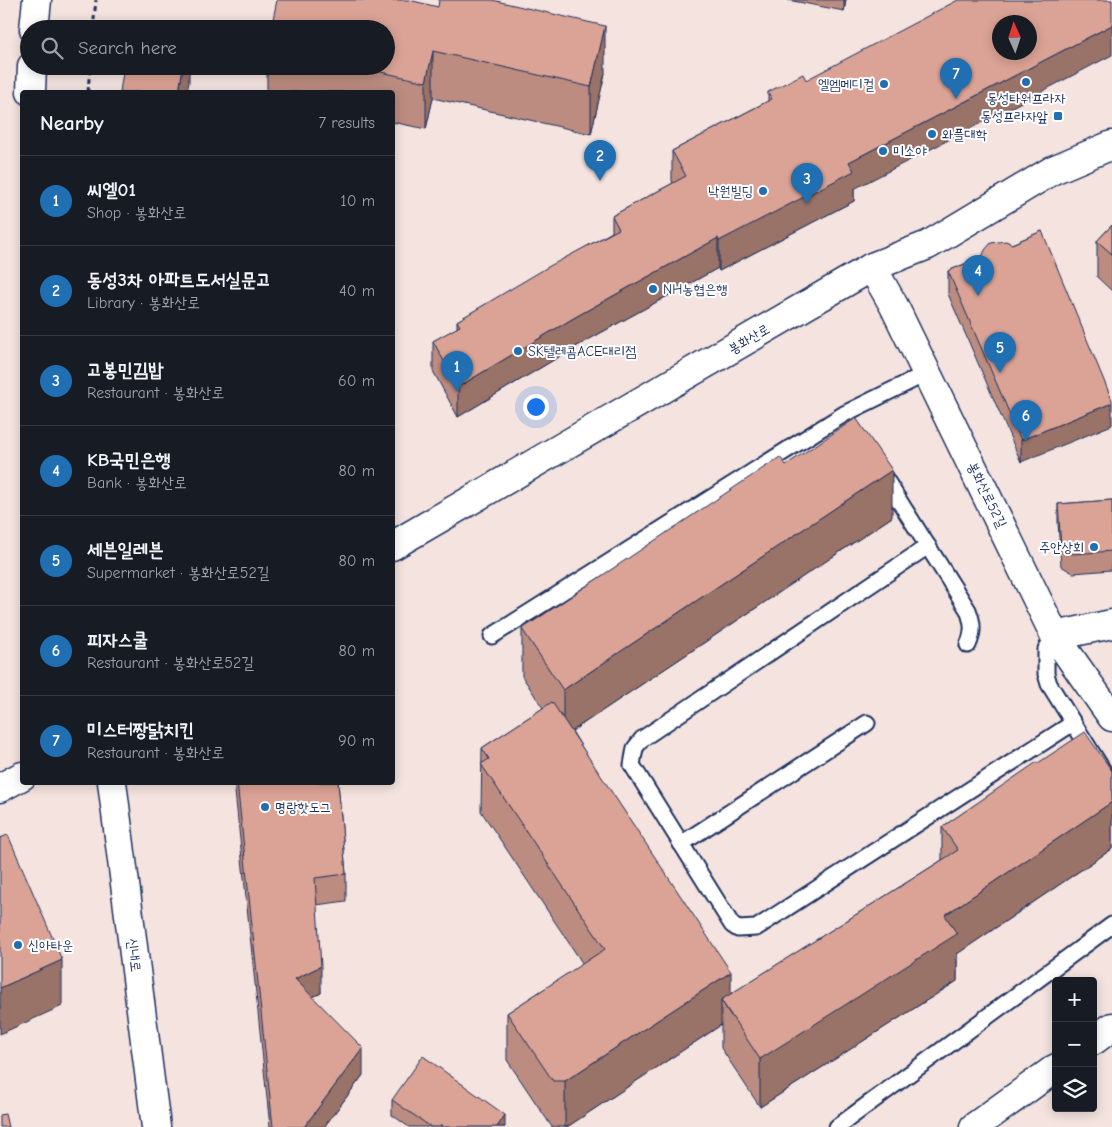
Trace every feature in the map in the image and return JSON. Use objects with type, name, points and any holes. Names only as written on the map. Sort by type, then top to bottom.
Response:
[{"type":"main road","points":[[35,20],[37,0]]},
{"type":"main road","points":[[31,90],[32,75]]},
{"type":"main road","name":"봉화산로","points":[[395,544],[872,267],[928,245],[1053,170],[1112,145]]},
{"type":"main road","name":"봉화산로52길","points":[[872,267],[894,306],[1055,636],[1112,717]]},
{"type":"main road","points":[[1055,636],[1112,624]]},
{"type":"main road","points":[[0,788],[20,777]]},
{"type":"main road","name":"신내로","points":[[112,785],[156,1127]]},
{"type":"main road","points":[[1097,1038],[1112,1028]]},
{"type":"main road","points":[[974,1127],[1052,1071]]},
{"type":"lane","points":[[492,636],[846,418],[927,373]]},
{"type":"lane","points":[[875,464],[968,610],[973,623],[972,637],[968,645]]},
{"type":"lane","points":[[928,546],[642,739],[635,748],[632,765],[732,925],[738,929],[756,928],[1073,723]]},
{"type":"lane","points":[[1055,636],[1046,649],[1046,674],[1049,684],[1112,785]]},
{"type":"lane","points":[[681,844],[867,723]]},
{"type":"lane","points":[[837,1127],[1112,925]]},
{"type":"path","points":[[94,20],[96,0]]},
{"type":"path","points":[[88,90],[89,75]]},
{"type":"building","points":[[277,0],[409,0],[438,7],[439,0],[492,0],[605,26],[591,87],[433,51],[426,82],[394,75],[395,20],[273,20]]},
{"type":"building","points":[[958,0],[1112,0],[1112,25],[849,162],[854,171],[719,241],[718,238],[577,316],[458,387],[433,341],[460,326],[457,321],[548,267],[619,229],[612,216],[686,176],[672,151],[772,99],[768,92],[803,74],[806,80]]},
{"type":"building","points":[[123,75],[182,75],[179,90],[120,90]]},
{"type":"building","points":[[1112,225],[1112,254],[1097,241]]},
{"type":"building","points":[[1042,231],[1112,403],[1021,440],[948,271],[982,257],[991,243],[1006,241],[1012,244]]},
{"type":"building","points":[[856,418],[892,470],[563,690],[522,629],[780,457],[786,465]]},
{"type":"building","points":[[1112,500],[1112,551],[1073,554],[1061,547],[1058,504]]},
{"type":"building","points":[[552,702],[731,972],[565,1081],[553,1081],[507,1013],[605,949],[481,764],[489,759],[482,748]]},
{"type":"building","points":[[1085,732],[1112,771],[1112,802],[945,915],[957,934],[760,1059],[721,1000],[958,850],[942,827],[1037,762]]},
{"type":"building","points":[[237,785],[338,785],[346,874],[315,878],[321,966],[295,979],[363,1048],[304,1127],[273,1127]]},
{"type":"building","points":[[8,835],[62,960],[0,988],[0,838]]},
{"type":"building","points":[[423,1056],[505,1115],[497,1127],[444,1127],[441,1125],[440,1127],[431,1127],[392,1100]]},
{"type":"building","points":[[5,1114],[8,1127],[0,1127],[0,1115]]},
{"type":"place","name":"동성타워프라자","points":[[1026,82]]},
{"type":"place","name":"엘엠메디컬","points":[[884,84]]},
{"type":"place","name":"미스터짱닭치킨","points":[[956,99]]},
{"type":"place","name":"동성프라자앞","points":[[1058,116]]},
{"type":"place","name":"와플대학","points":[[932,134]]},
{"type":"place","name":"미소야","points":[[883,151]]},
{"type":"place","name":"동성3차 아파트도서실문고","points":[[600,181]]},
{"type":"place","name":"낙원빌딩","points":[[763,191]]},
{"type":"place","name":"고봉민김밥","points":[[807,204]]},
{"type":"place","name":"NH농협은행","points":[[653,289]]},
{"type":"place","name":"KB국민은행","points":[[978,296]]},
{"type":"place","name":"SK텔레콤ACE대리점","points":[[518,351]]},
{"type":"place","name":"세븐일레븐","points":[[1000,373]]},
{"type":"place","name":"씨엘01","points":[[457,392]]},
{"type":"place","name":"피자스쿨","points":[[1026,441]]},
{"type":"place","name":"주안상회","points":[[1094,547]]},
{"type":"place","name":"명랑핫도그","points":[[265,807]]},
{"type":"place","name":"신아타운","points":[[18,945]]}]
